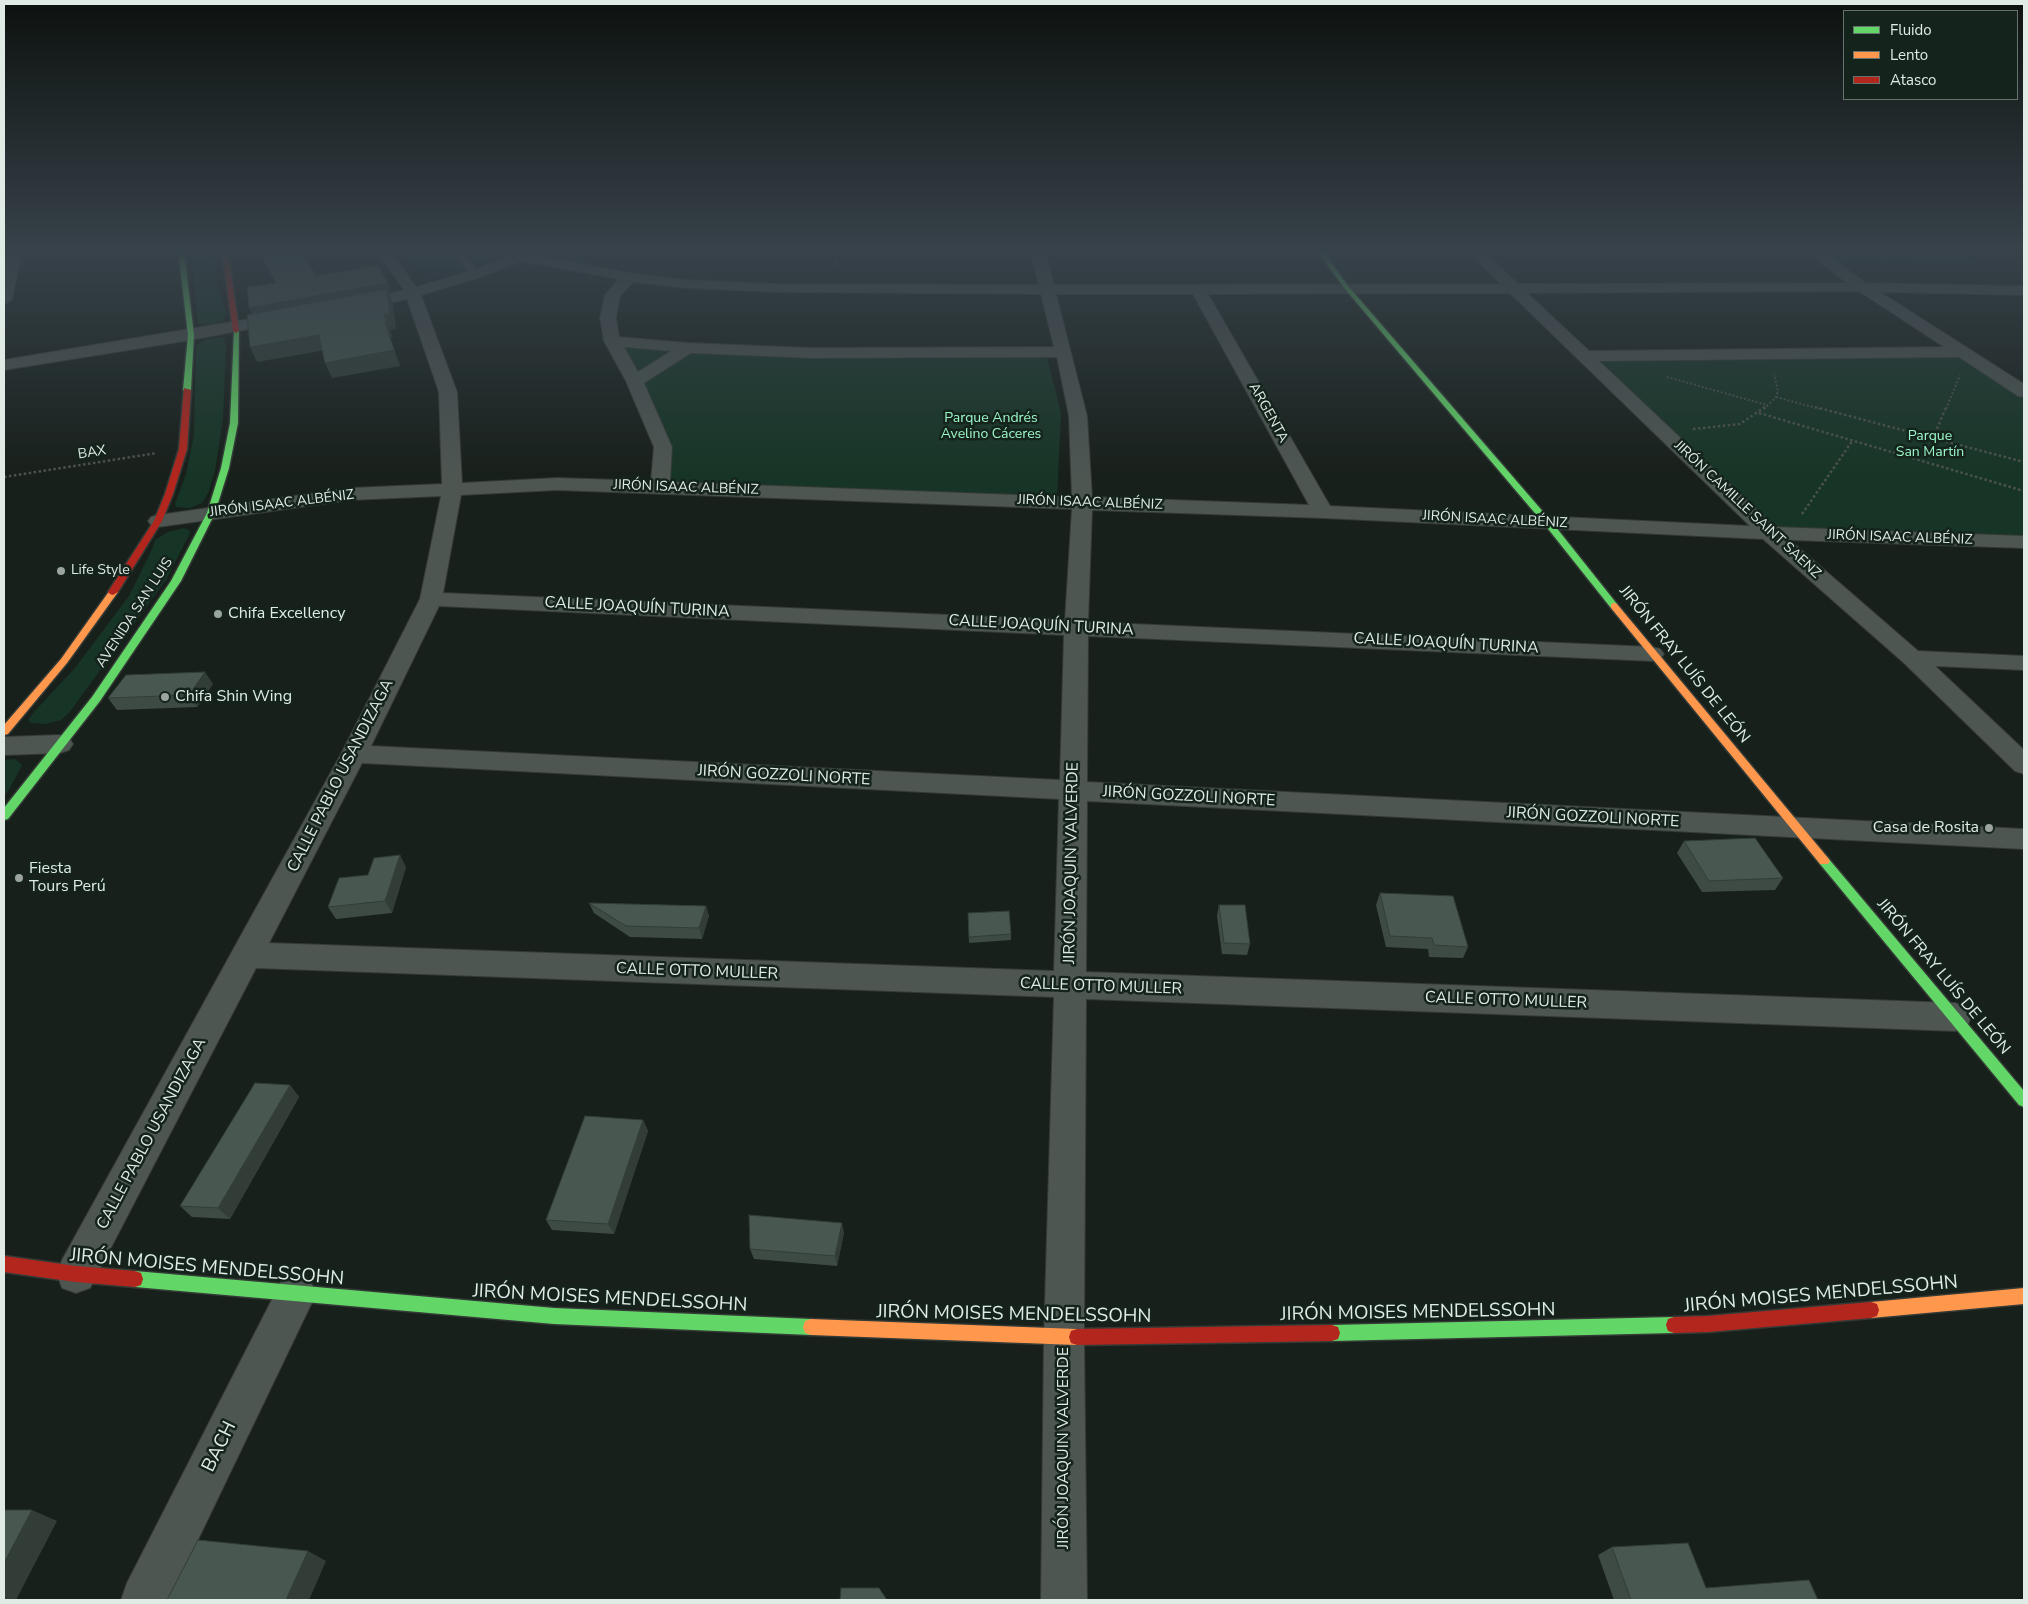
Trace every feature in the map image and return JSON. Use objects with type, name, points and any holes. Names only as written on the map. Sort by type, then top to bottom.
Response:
[{"type":"street","name":"AVENIDA SAN LUIS","points":[[4,732],[64,661],[111,596],[158,521],[169,494],[183,449],[191,335],[190,325]]},
{"type":"street","points":[[4,365],[248,325]]},
{"type":"street","name":"CALLE PABLO USANDIZAGA","points":[[76,1274],[354,754],[431,599],[452,488],[448,392],[424,325]]},
{"type":"street","points":[[609,325],[612,341],[635,381],[663,448],[660,487]]},
{"type":"street","name":"JIRÓN JOAQUIN VALVERDE","points":[[1057,325],[1078,416],[1082,502],[1076,628],[1064,1337],[1064,1600]]},
{"type":"street","name":"ARGENTA","points":[[1219,325],[1323,512]]},
{"type":"street","name":"JIRÓN FRAY LUÍS DE LEÓN","points":[[1379,325],[1548,523],[1652,654],[2024,1101]]},
{"type":"street","name":"JIRÓN CAMILLE SAINT SAENZ","points":[[1553,325],[1662,431],[1779,533],[2024,765]]},
{"type":"street","points":[[1920,325],[2024,392]]},
{"type":"street","name":"AVENIDA SAN LUIS","points":[[4,816],[96,699],[176,581],[211,513],[225,468],[234,423],[236,327]]},
{"type":"street","points":[[612,341],[688,348],[821,353],[1064,352]]},
{"type":"street","points":[[635,381],[688,348]]},
{"type":"street","points":[[1585,356],[1965,354]]},
{"type":"street","name":"JIRÓN ISAAC ALBÉNIZ","points":[[158,521],[351,494],[557,484],[1082,502],[2024,542]]},
{"type":"street","name":"CALLE JOAQUÍN TURINA","points":[[431,599],[1652,654]]},
{"type":"street","points":[[1912,658],[2024,663]]},
{"type":"street","points":[[4,746],[60,744]]},
{"type":"street","name":"JIRÓN GOZZOLI NORTE","points":[[354,754],[2024,839]]},
{"type":"street","name":"CALLE OTTO MULLER","points":[[248,955],[1955,1017]]},
{"type":"street","name":"JIRÓN MOISES MENDELSSOHN","points":[[4,1264],[76,1274],[554,1316],[1064,1337],[1708,1324],[2024,1296]]},
{"type":"street","name":"BACH","points":[[144,1600],[296,1294]]},
{"type":"path","points":[[1662,431],[1740,424],[1759,413],[1776,397],[1778,391],[1774,374],[1757,354]]},
{"type":"path","points":[[1933,438],[1965,354]]},
{"type":"path","points":[[1667,376],[1767,405]]},
{"type":"path","points":[[1776,397],[2024,462]]},
{"type":"path","points":[[1759,413],[2024,490]]},
{"type":"path","points":[[1779,533],[1853,440]]},
{"type":"path","name":"BAX","points":[[4,477],[183,449]]},
{"type":"green space","points":[[224,338],[226,348],[223,418],[215,471],[208,493],[202,503],[190,508],[176,507],[175,504],[186,474],[194,435],[196,345],[206,340]]},
{"type":"green space","points":[[615,346],[675,351],[637,376]]},
{"type":"green space","name":"Parque Andrés Avelino Cáceres","points":[[686,353],[911,359],[1047,357],[1061,413],[1057,498],[667,484],[641,381]]},
{"type":"green space","name":"Parque San Martín","points":[[1958,356],[2024,398],[2024,538],[1774,529],[1599,360]]},
{"type":"green space","points":[[184,528],[189,530],[190,533],[166,580],[69,713],[61,720],[45,724],[31,723],[28,720],[34,712],[75,668],[129,596],[155,540],[168,532]]},
{"type":"green space","points":[[15,759],[22,765],[4,796],[4,760]]},
{"type":"building","points":[[248,325],[386,325],[394,350],[325,363],[319,335],[250,347]]},
{"type":"building","points":[[205,672],[189,695],[108,698],[126,675]]},
{"type":"building","points":[[1755,838],[1783,878],[1709,881],[1684,841]]},
{"type":"building","points":[[400,855],[385,901],[328,907],[339,878],[368,875],[374,858]]},
{"type":"building","points":[[1380,893],[1453,896],[1468,947],[1434,945],[1432,938],[1390,936]]},
{"type":"building","points":[[589,903],[706,906],[699,928],[626,926]]},
{"type":"building","points":[[1219,905],[1245,905],[1250,944],[1224,943]]},
{"type":"building","points":[[1009,911],[1011,934],[969,937],[968,913]]},
{"type":"building","points":[[255,1083],[290,1085],[218,1208],[180,1206]]},
{"type":"building","points":[[585,1116],[643,1120],[608,1224],[546,1220]]},
{"type":"building","points":[[749,1215],[842,1223],[835,1256],[750,1249]]},
{"type":"building","points":[[4,1510],[32,1510],[4,1563]]},
{"type":"building","points":[[198,1540],[308,1551],[286,1600],[167,1600]]},
{"type":"building","points":[[1688,1543],[1706,1588],[1809,1580],[1818,1600],[1631,1600],[1612,1547]]},
{"type":"building","points":[[841,1588],[879,1588],[887,1600],[840,1600]]},
{"type":"traffic: fast","points":[[187,390],[191,335],[190,325]]},
{"type":"traffic: fast","points":[[1379,325],[1548,523],[1614,606]]},
{"type":"traffic: fast","points":[[4,816],[96,699],[176,581],[211,513],[225,468],[234,423],[236,331]]},
{"type":"traffic: fast","points":[[1824,861],[2024,1101]]},
{"type":"traffic: fast","points":[[135,1279],[554,1316],[811,1327]]},
{"type":"traffic: fast","points":[[1332,1333],[1674,1325]]},
{"type":"traffic: slow","points":[[4,732],[64,661],[113,592]]},
{"type":"traffic: slow","points":[[1614,606],[1824,861]]},
{"type":"traffic: slow","points":[[1871,1310],[2024,1296]]},
{"type":"traffic: slow","points":[[811,1327],[1077,1337]]},
{"type":"traffic: jam","points":[[235,325],[236,331]]},
{"type":"traffic: jam","points":[[113,592],[158,521],[169,494],[183,449],[187,390]]},
{"type":"traffic: jam","points":[[4,1264],[76,1274],[135,1279]]},
{"type":"traffic: jam","points":[[1674,1325],[1708,1324],[1871,1310]]},
{"type":"traffic: jam","points":[[1077,1337],[1332,1333]]},
{"type":"place","name":"Life Style","points":[[61,571]]},
{"type":"place","name":"Chifa Excellency","points":[[218,614]]},
{"type":"place","name":"Chifa Shin Wing","points":[[165,697]]},
{"type":"place","name":"Casa de Rosita","points":[[1989,828]]},
{"type":"place","name":"Fiesta Tours Perú","points":[[19,878]]}]
